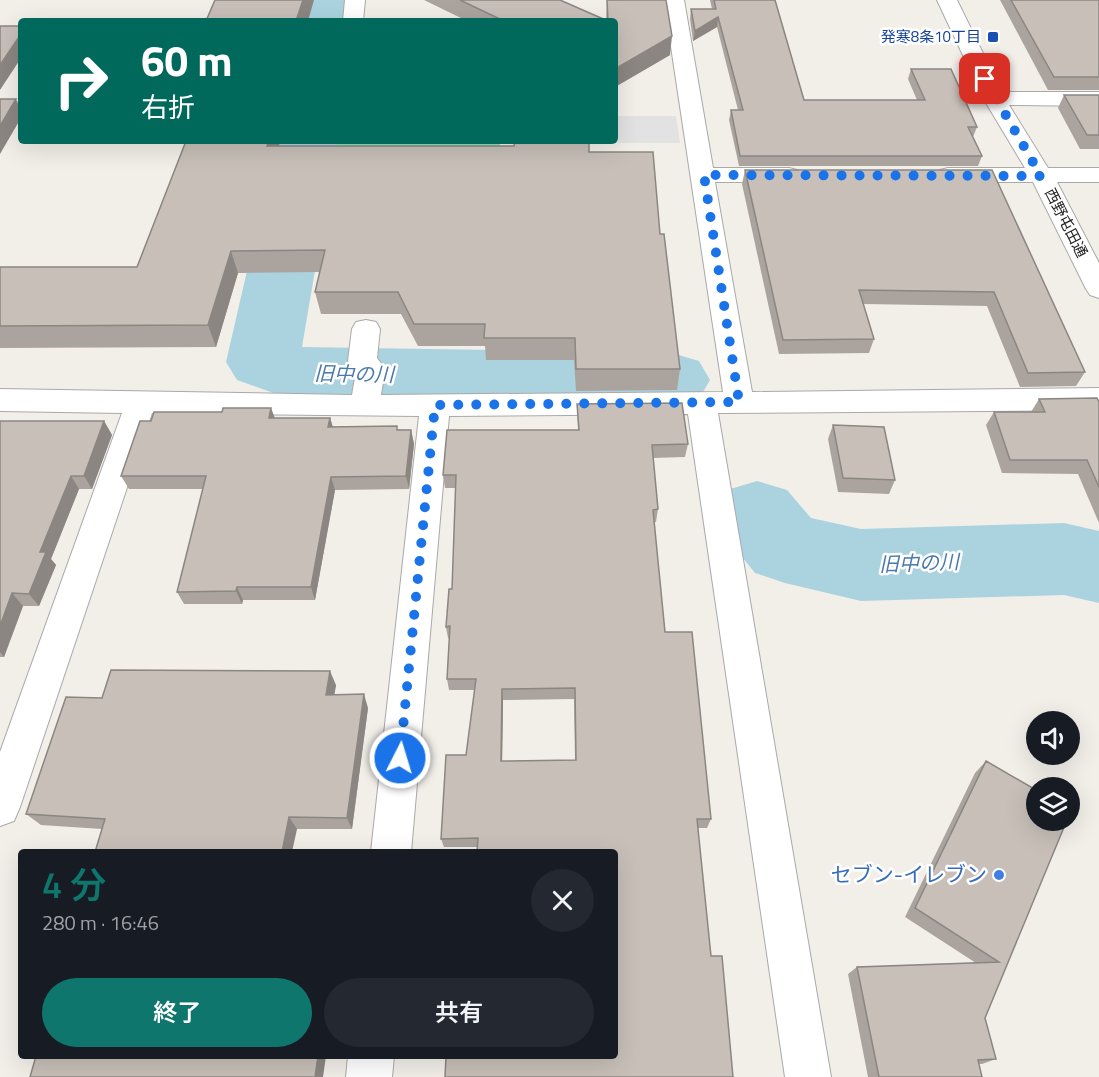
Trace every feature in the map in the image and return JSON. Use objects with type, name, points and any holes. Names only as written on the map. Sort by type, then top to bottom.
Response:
[{"type":"street","points":[[353,18],[355,0]]},
{"type":"street","points":[[674,0],[739,402]]},
{"type":"street","name":"西野屯田通","points":[[947,0],[994,98],[1041,176],[1099,289]]},
{"type":"street","points":[[994,98],[1099,99]]},
{"type":"street","points":[[704,175],[808,175]]},
{"type":"street","points":[[925,175],[1099,175]]},
{"type":"street","points":[[366,329],[362,361],[368,389]]},
{"type":"street","points":[[0,400],[141,401],[368,389],[435,405],[1099,399]]},
{"type":"street","points":[[0,807],[141,401]]},
{"type":"street","points":[[701,403],[808,1077]]},
{"type":"street","points":[[391,849],[435,405]]},
{"type":"street","points":[[369,1077],[371,1059]]},
{"type":"green space","points":[[321,144],[500,144],[499,166],[316,167]]},
{"type":"shaded area","points":[[618,116],[676,116],[680,143],[618,143]]},
{"type":"building","points":[[215,0],[303,0],[297,18],[207,18]]},
{"type":"building","points":[[460,0],[560,0],[601,18],[498,18]]},
{"type":"building","points":[[607,0],[666,0],[672,36],[618,67],[618,18],[608,18]]},
{"type":"building","points":[[714,0],[775,0],[804,100],[925,100],[911,69],[951,69],[977,127],[968,127],[982,156],[740,156],[731,110],[743,110],[718,17],[695,31],[691,9],[716,9]]},
{"type":"building","points":[[1011,0],[1099,0],[1099,77],[1054,77]]},
{"type":"building","points":[[0,26],[18,26],[18,38],[0,65]]},
{"type":"building","points":[[1064,95],[1099,95],[1099,135],[1087,135]]},
{"type":"building","points":[[0,99],[16,99],[0,126]]},
{"type":"building","points":[[185,144],[514,146],[514,144],[589,144],[589,152],[653,152],[660,234],[664,234],[680,369],[576,369],[575,338],[484,338],[485,324],[414,324],[398,292],[315,292],[325,250],[231,251],[208,325],[0,326],[0,267],[137,267]]},
{"type":"building","points":[[745,170],[992,170],[1085,372],[1028,373],[994,292],[859,290],[874,339],[783,340]]},
{"type":"building","points":[[1097,398],[1099,402],[1099,487],[1087,460],[1010,460],[994,412],[1045,412],[1039,399]]},
{"type":"building","points":[[682,403],[688,444],[652,445],[658,509],[653,510],[665,632],[692,632],[711,819],[697,819],[711,956],[722,956],[733,1077],[445,1077],[446,1059],[618,1059],[618,849],[477,849],[478,838],[441,839],[446,755],[466,755],[476,679],[447,679],[450,626],[446,627],[449,589],[452,589],[456,475],[443,475],[447,430],[579,430],[577,404]],"holes":[[[575,688],[576,760],[501,761],[502,689]]]},
{"type":"building","points":[[223,408],[271,408],[269,418],[330,418],[328,427],[397,426],[397,430],[411,430],[406,476],[331,477],[311,587],[237,587],[236,591],[177,592],[206,476],[121,476],[140,421],[151,421],[154,412],[222,412]]},
{"type":"building","points":[[0,421],[104,421],[84,476],[71,476],[40,552],[46,552],[29,594],[12,593],[0,626]]},
{"type":"building","points":[[833,425],[884,427],[895,480],[843,478]]},
{"type":"building","points":[[111,670],[330,671],[326,695],[364,694],[347,818],[289,817],[283,849],[96,849],[105,819],[26,814],[66,697],[102,698]]},
{"type":"building","points":[[986,761],[1026,784],[1026,831],[1062,831],[985,1018],[996,1059],[978,1060],[982,1077],[879,1077],[857,967],[999,962],[915,908]]},
{"type":"building","points":[[35,1059],[318,1059],[315,1077],[30,1077]]},
{"type":"waterway","name":"旧中の川","points":[[332,18],[335,0]]},
{"type":"waterway","name":"旧中の川","points":[[306,144],[263,362],[290,373],[672,380]]},
{"type":"waterway","name":"旧中の川","points":[[757,514],[785,548],[861,565],[1064,559],[1099,567]]},
{"type":"place","name":"発寒8条10丁目","points":[[993,37]]},
{"type":"place","name":"セブン-イレブン","points":[[999,875]]},
{"type":"route","points":[[400,758],[435,405],[739,402],[704,175],[1041,176],[985,79]]}]
